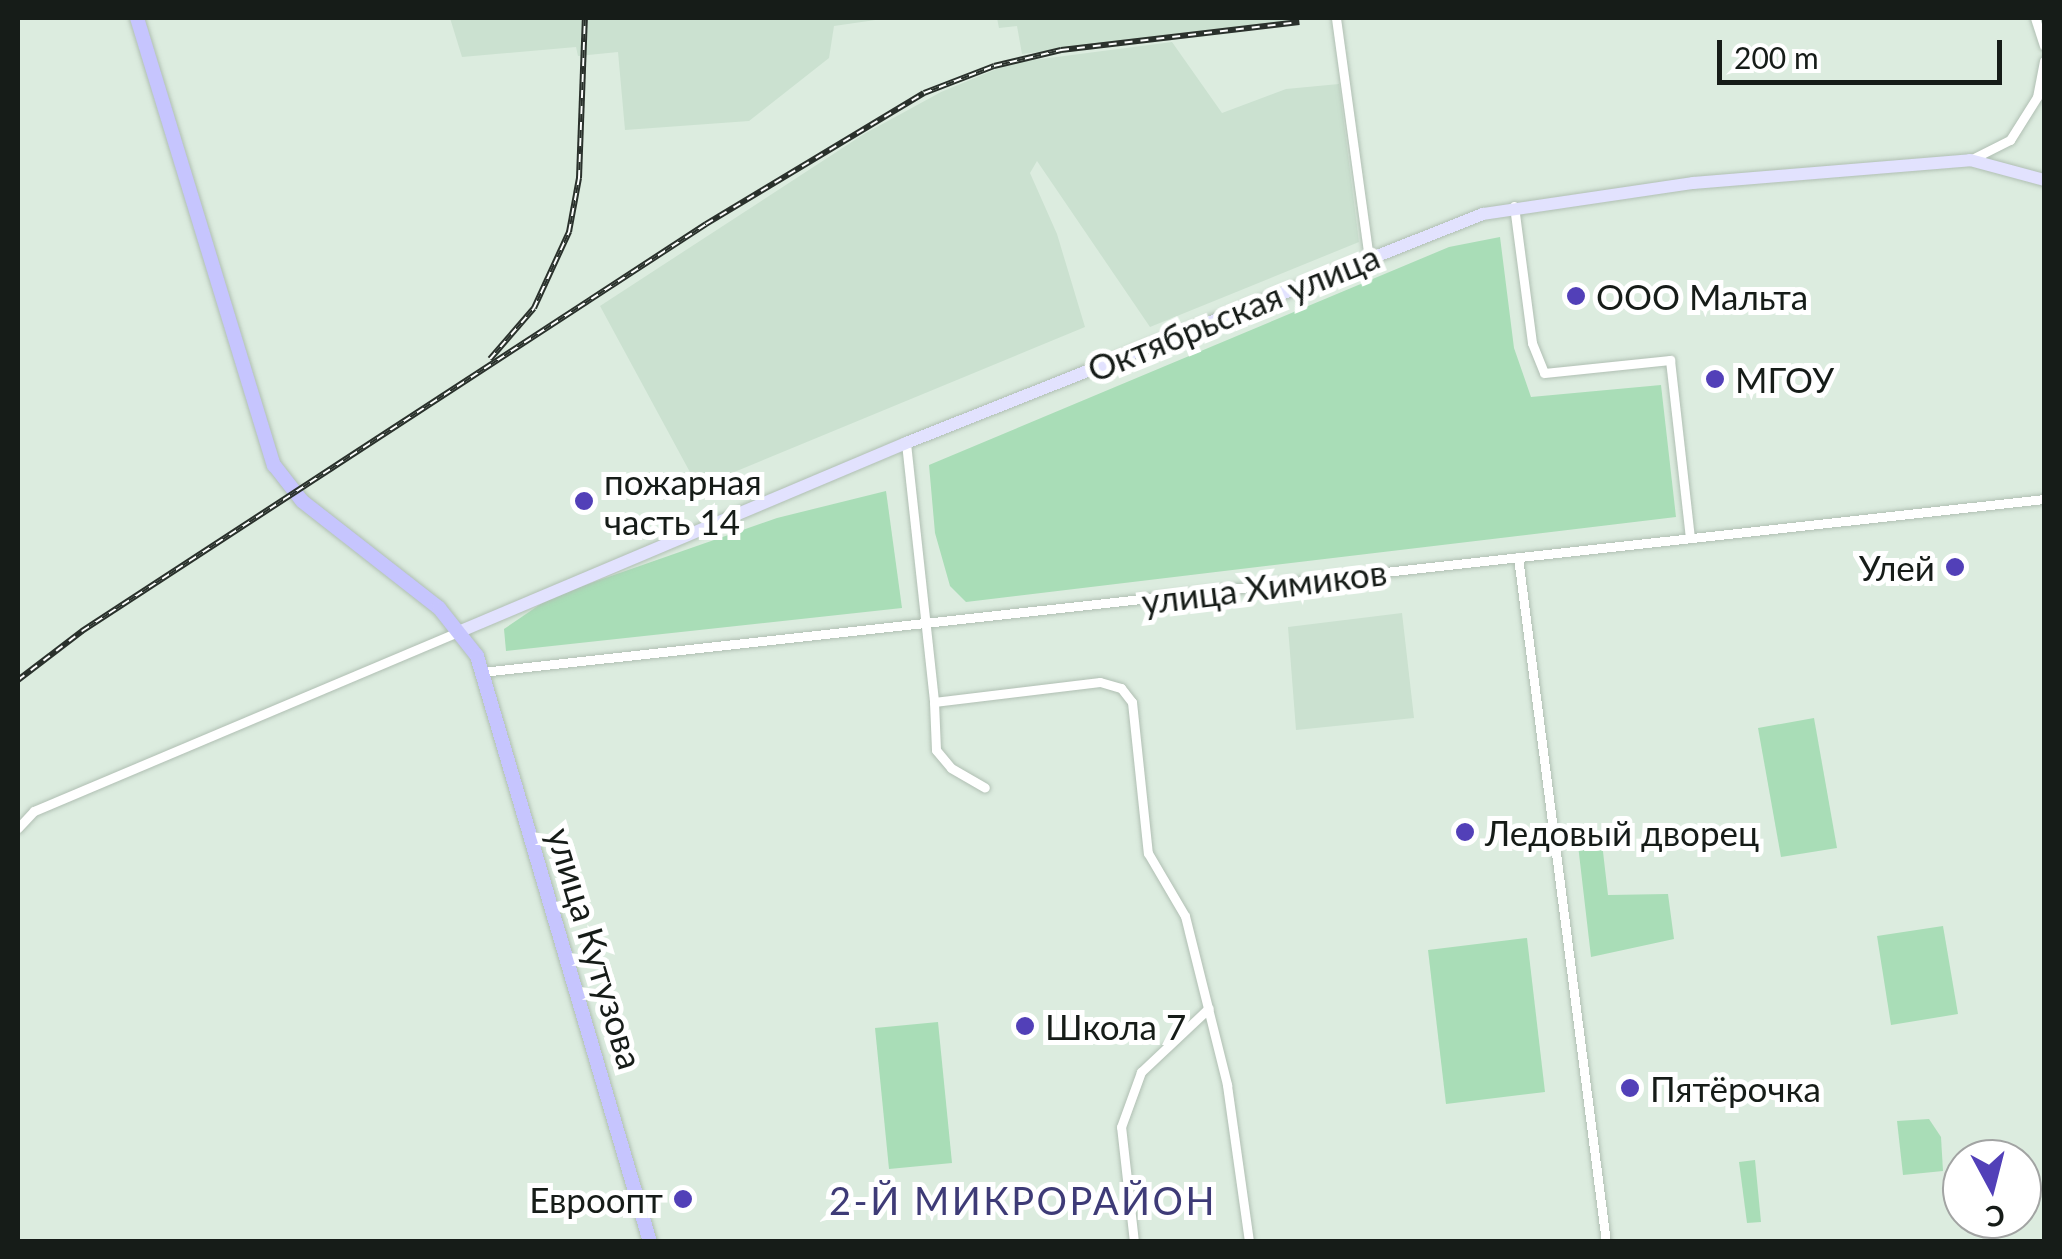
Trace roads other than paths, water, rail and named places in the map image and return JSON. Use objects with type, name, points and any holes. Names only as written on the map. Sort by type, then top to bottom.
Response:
[{"type":"main road","points":[[137,18],[274,465],[302,501],[461,631]]},
{"type":"main road","name":"Октябрьская улица","points":[[461,631],[906,443],[1370,258],[1514,206],[1970,160],[2044,180]]},
{"type":"main road","name":"улица Кутузова","points":[[461,631],[482,672],[650,1242]]},
{"type":"street","points":[[1336,18],[1370,258]]},
{"type":"street","points":[[2035,18],[2044,46]]},
{"type":"street","points":[[1970,160],[2010,140],[2037,97],[2044,61]]},
{"type":"street","points":[[1514,206],[1536,366],[1544,374],[1670,360],[1690,537]]},
{"type":"street","points":[[906,443],[936,750],[951,768],[985,788]]},
{"type":"street","name":"улица Химиков","points":[[482,672],[925,626],[2044,499]]},
{"type":"street","points":[[1518,557],[1606,1242]]},
{"type":"street","points":[[18,828],[34,811],[461,631]]},
{"type":"street","points":[[934,702],[1100,682],[1120,688],[1132,702],[1148,853],[1185,916],[1209,1008],[1249,1242]]},
{"type":"street","points":[[1134,1242],[1121,1128],[1141,1072],[1209,1008]]},
{"type":"railway","points":[[490,359],[534,308],[569,232],[579,178],[585,18]]},
{"type":"railway","points":[[18,680],[82,631],[706,224],[924,93],[994,66],[1061,50],[1299,22]]},
{"type":"place","name":"ООО Мальта","points":[[1576,296]]},
{"type":"place","name":"МГОУ","points":[[1715,379]]},
{"type":"place","name":"пожарная часть 14","points":[[584,501]]},
{"type":"place","name":"Улей","points":[[1955,567]]},
{"type":"place","name":"Ледовый дворец","points":[[1465,832]]},
{"type":"place","name":"Школа 7","points":[[1025,1026]]},
{"type":"place","name":"Пятёрочка","points":[[1630,1088]]},
{"type":"place","name":"Евроопт","points":[[683,1199]]},
{"type":"district","name":"2-Й МИКРОРАЙОН","points":[[1023,1201]]}]
